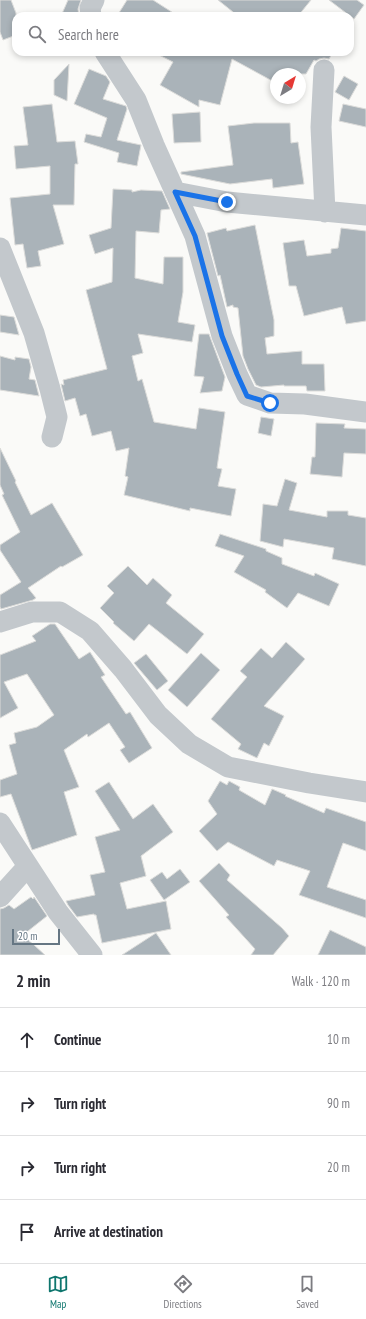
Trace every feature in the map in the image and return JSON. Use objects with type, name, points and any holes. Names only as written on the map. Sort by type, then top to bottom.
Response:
[{"type":"street","points":[[90,12],[90,8],[94,0]]},
{"type":"street","points":[[108,56],[136,100],[195,236],[222,336],[247,396],[270,403],[305,404],[366,412]]},
{"type":"street","points":[[324,70],[321,127],[325,212]]},
{"type":"street","points":[[175,192],[227,202],[366,215]]},
{"type":"street","points":[[0,248],[34,333],[50,389],[57,417],[52,437]]},
{"type":"street","points":[[0,622],[32,612],[60,612],[90,631],[123,669],[158,715],[189,744],[228,767],[309,784],[366,792]]},
{"type":"street","points":[[0,823],[58,912],[92,955]]},
{"type":"street","points":[[0,897],[28,866]]},
{"type":"building","points":[[0,0],[11,0],[16,12],[12,12],[12,37],[3,40],[0,32]]},
{"type":"building","points":[[68,0],[81,0],[78,12],[63,12]]},
{"type":"building","points":[[127,0],[153,0],[172,12],[120,12]]},
{"type":"building","points":[[218,0],[311,0],[301,12],[233,12]]},
{"type":"building","points":[[329,0],[357,0],[364,5],[354,19],[354,12],[345,12]]},
{"type":"building","points":[[161,56],[331,56],[329,59],[324,58],[316,61],[314,60],[306,74],[306,68],[270,68],[270,80],[232,59],[220,105],[199,100],[199,107],[160,85],[173,62]]},
{"type":"building","points":[[69,64],[67,101],[54,95],[54,80]]},
{"type":"building","points":[[89,69],[106,76],[110,82],[103,99],[126,106],[127,109],[117,140],[141,145],[137,166],[117,162],[119,153],[84,142],[86,134],[101,137],[107,118],[74,104]]},
{"type":"building","points":[[344,76],[358,84],[349,100],[335,92]]},
{"type":"building","points":[[52,104],[57,142],[75,141],[78,164],[75,164],[74,205],[53,205],[64,244],[38,251],[41,266],[27,268],[23,244],[15,245],[10,198],[50,194],[50,166],[16,169],[14,146],[28,145],[23,107]]},
{"type":"building","points":[[343,104],[366,109],[366,127],[339,121]]},
{"type":"building","points":[[200,112],[201,142],[174,143],[172,114]]},
{"type":"building","points":[[254,123],[290,123],[291,143],[298,142],[304,184],[273,188],[272,179],[230,184],[181,174],[181,172],[233,165],[228,126]]},
{"type":"building","points":[[113,189],[132,190],[132,192],[141,190],[162,191],[170,209],[161,210],[159,233],[136,231],[135,278],[163,284],[164,257],[183,257],[183,292],[178,322],[195,325],[192,342],[138,334],[143,353],[132,356],[138,381],[142,379],[154,422],[196,429],[199,408],[225,412],[217,468],[222,469],[218,486],[236,489],[231,516],[190,508],[190,511],[124,495],[128,477],[125,476],[129,448],[116,451],[111,431],[92,436],[86,414],[80,416],[75,398],[65,401],[61,384],[64,385],[63,380],[107,369],[86,290],[112,282],[113,248],[95,254],[89,235],[111,228]]},
{"type":"building","points":[[255,225],[274,320],[274,336],[265,338],[267,354],[302,351],[302,364],[324,364],[325,391],[307,391],[306,386],[284,385],[261,387],[256,385],[248,369],[243,356],[238,308],[233,307],[233,305],[227,307],[220,275],[218,276],[207,233],[226,228],[227,231]]},
{"type":"building","points":[[341,228],[366,231],[366,321],[346,324],[342,307],[304,316],[296,286],[289,286],[283,243],[304,240],[307,256],[331,253],[331,249],[338,248]]},
{"type":"building","points":[[0,315],[14,317],[19,335],[0,332]]},
{"type":"building","points":[[199,334],[209,334],[225,377],[222,391],[200,393],[204,377],[194,376]]},
{"type":"building","points":[[0,356],[15,360],[15,357],[29,359],[31,367],[29,379],[35,380],[39,396],[0,390]]},
{"type":"building","points":[[261,417],[274,419],[271,436],[258,433]]},
{"type":"building","points":[[316,423],[345,424],[344,428],[366,429],[366,454],[344,453],[342,477],[310,474],[312,457],[315,457]]},
{"type":"building","points":[[0,448],[31,515],[52,503],[83,555],[62,567],[61,566],[28,588],[36,598],[33,600],[1,609],[0,595],[21,582],[0,550],[0,545],[20,532],[2,495],[4,494],[0,485]]},
{"type":"building","points":[[285,479],[297,483],[289,510],[327,517],[327,511],[348,511],[348,515],[366,518],[366,566],[332,559],[334,548],[284,539],[283,547],[260,541],[263,504],[277,506]]},
{"type":"building","points":[[220,534],[266,549],[266,551],[282,558],[282,564],[314,576],[315,573],[339,584],[329,606],[298,593],[287,608],[265,592],[266,590],[234,572],[244,556],[215,546]]},
{"type":"building","points":[[128,566],[147,585],[153,578],[172,595],[166,603],[204,634],[187,654],[149,624],[134,641],[113,623],[114,622],[100,608],[114,593],[107,586]]},
{"type":"building","points":[[50,624],[55,624],[79,659],[90,652],[105,675],[101,677],[126,714],[130,712],[152,748],[129,763],[120,750],[125,747],[109,723],[88,737],[87,734],[64,750],[79,787],[64,792],[77,835],[32,850],[11,794],[0,797],[0,780],[17,774],[9,745],[16,743],[14,733],[37,727],[54,715],[27,674],[4,682],[18,708],[0,718],[0,655],[36,641],[32,636]]},
{"type":"building","points":[[286,642],[305,659],[264,706],[284,716],[269,746],[264,743],[257,758],[238,749],[241,744],[211,719],[247,677],[240,671],[261,648],[272,658]]},
{"type":"building","points":[[201,653],[220,670],[187,707],[168,690]]},
{"type":"building","points":[[146,654],[168,681],[157,690],[134,663]]},
{"type":"building","points":[[220,781],[227,785],[229,781],[240,787],[239,790],[265,805],[272,789],[324,813],[326,808],[366,822],[366,851],[343,843],[327,887],[366,900],[366,918],[299,895],[310,871],[277,860],[274,866],[228,842],[217,851],[199,831],[217,814],[208,801]]},
{"type":"building","points":[[109,782],[133,819],[153,804],[173,832],[141,856],[146,876],[120,883],[127,909],[166,901],[171,929],[102,943],[96,915],[94,914],[77,917],[66,901],[95,895],[90,875],[105,872],[95,837],[120,830],[95,791]]},
{"type":"building","points":[[219,863],[230,875],[227,880],[282,928],[289,936],[273,955],[251,955],[255,949],[226,917],[229,915],[199,881]]},
{"type":"building","points":[[180,869],[190,882],[164,900],[150,880],[162,872],[167,879]]},
{"type":"building","points":[[31,897],[33,899],[34,897],[47,916],[23,935],[45,955],[0,955],[0,909],[9,905],[14,909]]},
{"type":"building","points":[[330,930],[366,947],[366,955],[318,955]]},
{"type":"building","points":[[156,933],[171,955],[122,955]]},
{"type":"route","points":[[227,202],[175,192],[195,236],[222,336],[237,374],[247,396],[270,403]]}]
